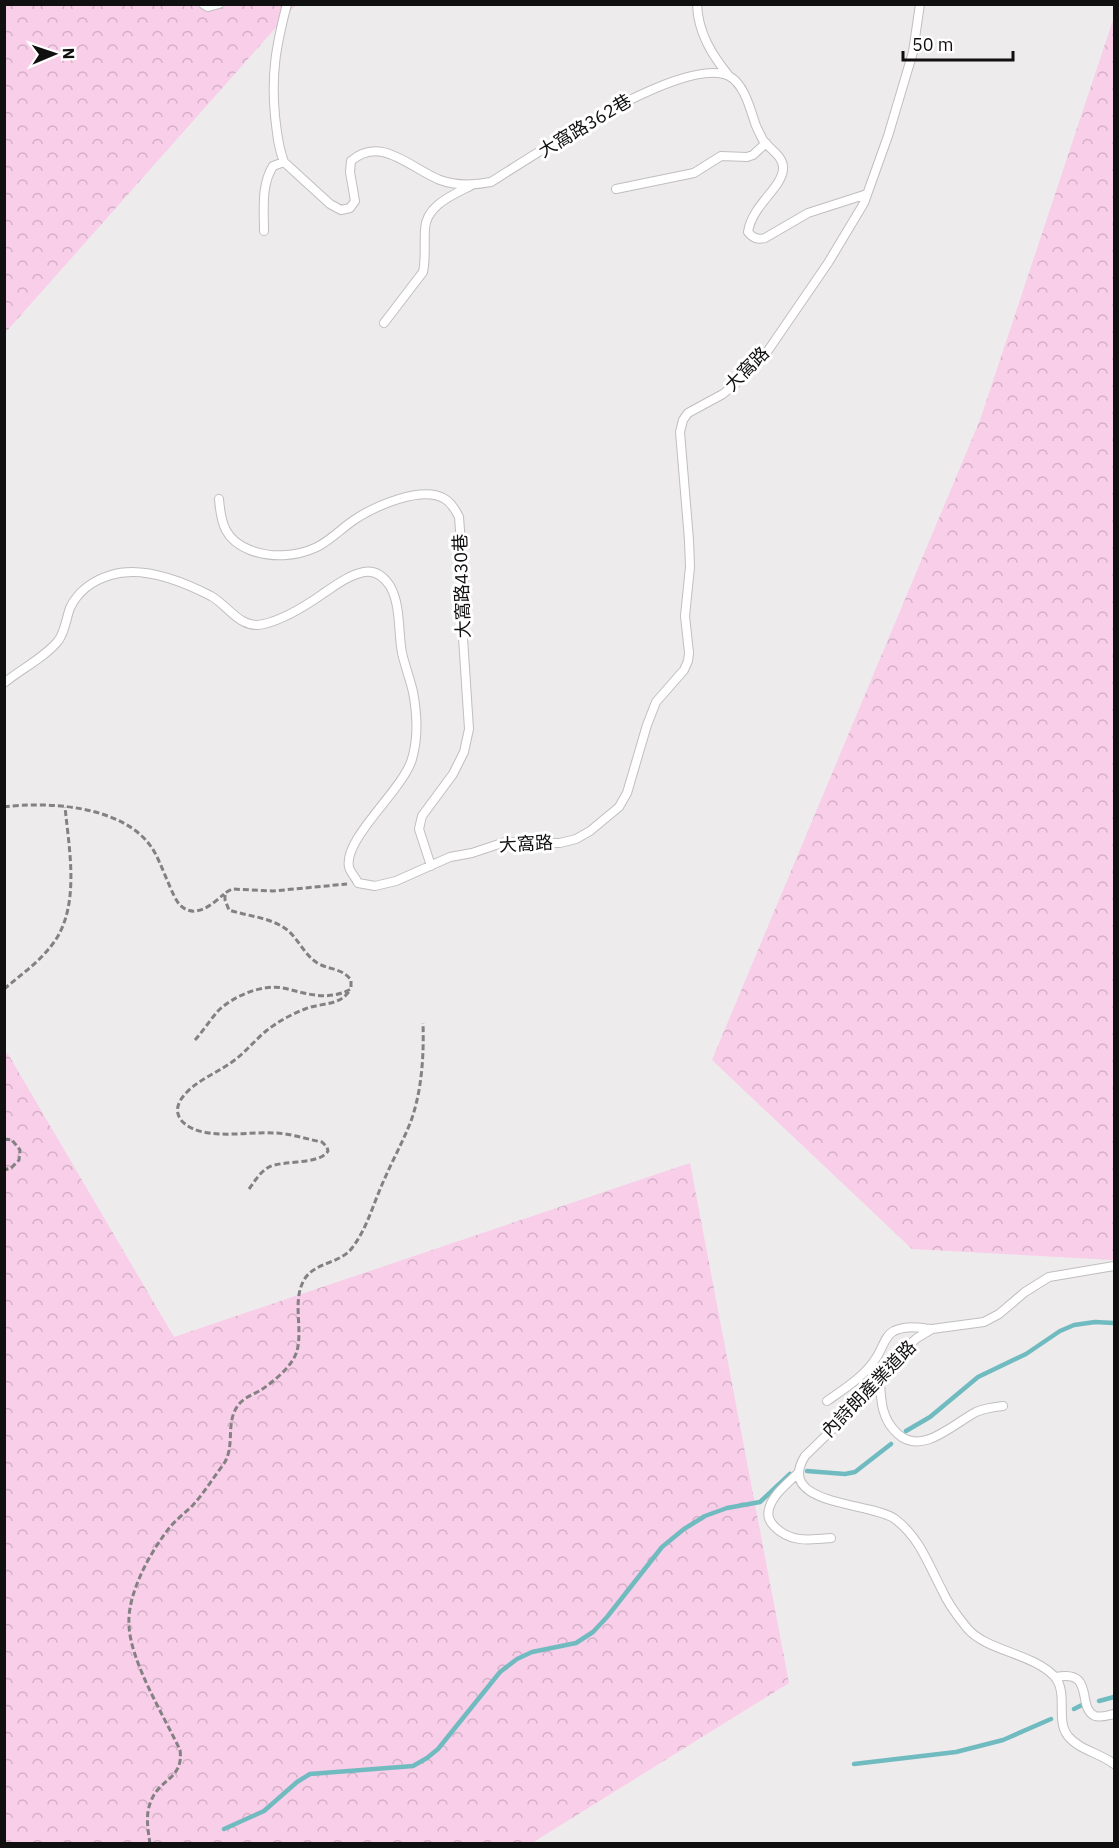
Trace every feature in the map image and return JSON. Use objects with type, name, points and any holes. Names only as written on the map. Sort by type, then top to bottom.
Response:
[{"type":"lane","points":[[203,4],[208,7],[219,4]]},
{"type":"lane","points":[[264,231],[264,198],[268,175],[273,166],[284,162],[278,146],[273,90],[274,59],[287,4]]},
{"type":"lane","points":[[697,4],[700,29],[717,61],[740,87],[758,131],[782,162],[783,171],[779,181],[750,221],[748,232],[752,237],[758,240],[765,238],[808,213],[867,194]]},
{"type":"lane","name":"大窩路","points":[[358,883],[375,886],[396,881],[450,857],[472,853],[505,842],[560,843],[590,831],[619,807],[627,793],[656,702],[684,670],[689,653],[685,616],[690,567],[681,432],[683,420],[696,407],[723,394],[747,374],[767,352],[828,263],[864,203],[888,136],[912,52],[920,4]]},
{"type":"lane","name":"大窩路362巷","points":[[284,162],[330,204],[341,210],[350,208],[355,201],[350,172],[351,161],[360,154],[375,150],[387,152],[442,181],[472,185],[491,182],[603,113],[637,95],[700,74],[715,73],[729,76]]},
{"type":"lane","points":[[616,189],[694,173],[721,156],[747,157],[753,155],[766,143]]},
{"type":"lane","points":[[384,323],[423,272],[426,218],[433,208],[472,185]]},
{"type":"lane","name":"大窩路430巷","points":[[219,499],[221,520],[230,538],[245,548],[261,554],[291,556],[317,547],[376,506],[418,495],[434,495],[446,500],[454,508],[459,517],[464,582],[463,638],[470,729],[464,752],[453,774],[422,816],[419,829],[432,866]]},
{"type":"lane","points":[[4,683],[51,649],[60,639],[71,607],[83,590],[111,575],[132,571],[170,579],[212,597],[242,622],[255,626],[286,615],[315,600],[347,578],[366,572],[380,574],[390,587],[396,607],[402,653],[413,693],[416,737],[411,761],[401,781],[350,851],[349,867],[358,883]]},
{"type":"lane","name":"內詩朗產業道路","points":[[831,1538],[805,1540],[790,1538],[776,1528],[770,1520],[768,1510],[775,1497],[799,1477],[799,1465],[805,1456],[880,1383],[909,1345],[932,1329],[984,1322],[999,1314],[1025,1292],[1049,1277],[1114,1266]]},
{"type":"lane","points":[[827,1401],[850,1385],[870,1366],[890,1333],[906,1328],[932,1329]]},
{"type":"lane","points":[[880,1383],[881,1403],[886,1420],[904,1440],[917,1443],[931,1439],[977,1412],[1003,1406]]},
{"type":"lane","points":[[799,1477],[812,1493],[824,1499],[871,1509],[894,1518],[910,1533],[927,1557],[942,1592],[969,1631],[995,1647],[1043,1667],[1056,1677],[1061,1691],[1063,1722],[1067,1735],[1078,1745],[1114,1764]]},
{"type":"lane","points":[[1056,1677],[1068,1675],[1075,1677],[1092,1715],[1099,1717],[1114,1714]]},
{"type":"path","points":[[4,807],[17,805],[65,807],[96,811],[124,822],[141,835],[152,848],[180,905],[189,910],[201,910],[211,906],[232,889],[273,891],[358,883]]},
{"type":"path","points":[[4,988],[38,961],[57,936],[66,917],[70,892],[70,869],[65,807]]},
{"type":"path","points":[[225,893],[225,900],[230,910],[271,921],[285,928],[306,954],[319,964],[346,973],[351,980],[351,989],[345,998],[338,1002],[307,1008],[267,1030],[241,1056],[211,1073],[179,1100],[176,1108],[178,1117],[185,1124],[207,1133],[276,1133],[322,1142],[327,1147],[328,1151],[325,1156],[318,1159],[268,1167],[261,1172],[249,1189]]},
{"type":"path","points":[[195,1040],[220,1009],[256,990],[271,987],[283,988],[298,994],[327,995],[343,993],[351,989]]},
{"type":"path","points":[[150,1844],[147,1817],[151,1799],[179,1769],[182,1761],[180,1750],[135,1658],[128,1626],[136,1583],[170,1527],[194,1503],[225,1463],[229,1449],[231,1415],[242,1401],[262,1390],[286,1370],[296,1354],[300,1336],[300,1289],[305,1277],[316,1268],[337,1260],[351,1250],[365,1227],[411,1119],[420,1084],[423,1023]]},
{"type":"path","points":[[4,1138],[12,1140],[20,1150],[19,1160],[11,1168],[4,1170]]},
{"type":"green space","points":[[5,5],[296,5],[5,333]]},
{"type":"green space","points":[[1114,17],[1114,1260],[912,1249],[712,1060],[980,420]]},
{"type":"green space","points":[[4,1052],[8,1054],[174,1337],[690,1163],[789,1683],[532,1843],[5,1843]]},
{"type":"waterway","points":[[906,1431],[930,1417],[978,1377],[1026,1354],[1060,1331],[1074,1325],[1095,1322],[1114,1323]]},
{"type":"waterway","points":[[807,1471],[845,1474],[855,1472],[891,1444]]},
{"type":"waterway","points":[[224,1829],[264,1811],[297,1782],[310,1774],[413,1766],[427,1758],[438,1749],[500,1672],[517,1659],[532,1652],[576,1643],[593,1632],[662,1547],[684,1529],[705,1516],[727,1508],[760,1502],[790,1474]]},
{"type":"waterway","points":[[1099,1701],[1114,1697]]},
{"type":"waterway","points":[[1074,1709],[1084,1704]]},
{"type":"waterway","points":[[854,1764],[956,1752],[1003,1740],[1051,1719]]}]
